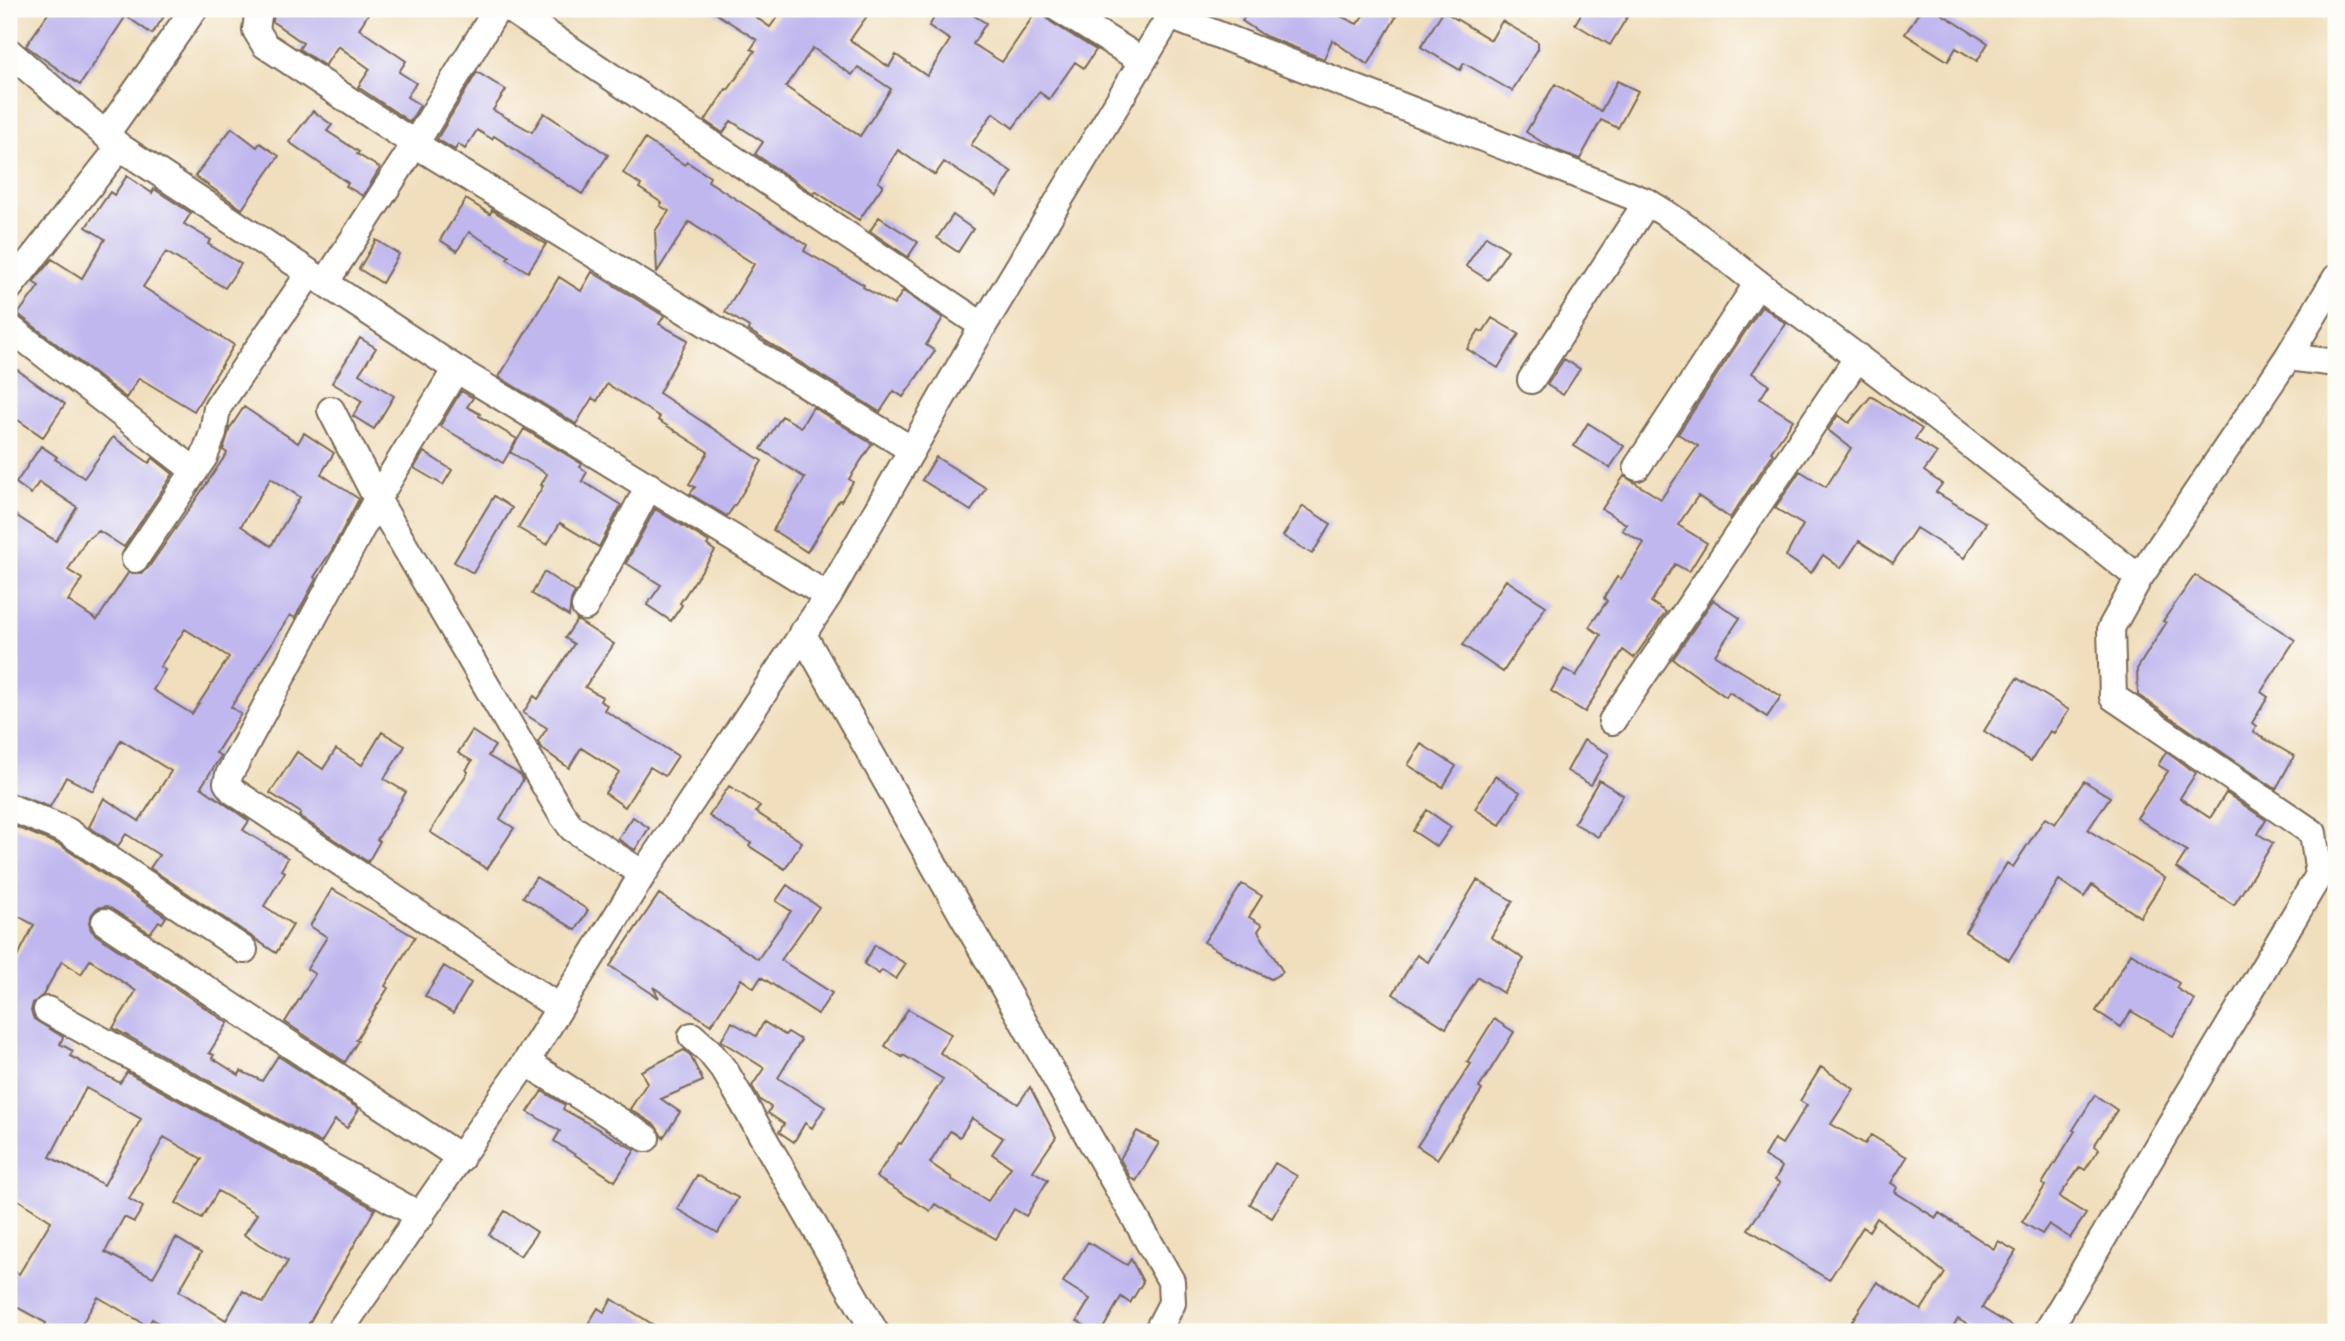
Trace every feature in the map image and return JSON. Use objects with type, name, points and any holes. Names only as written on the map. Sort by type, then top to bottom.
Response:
[{"type":"street","points":[[9,288],[113,140],[194,9]]},
{"type":"street","points":[[259,9],[256,30],[265,46],[415,144],[912,450]]},
{"type":"street","points":[[135,559],[204,457],[213,433],[217,408],[415,144],[497,9]]},
{"type":"street","points":[[510,9],[983,326]]},
{"type":"street","points":[[1059,9],[1141,60]]},
{"type":"street","points":[[339,1332],[526,1062],[643,874],[828,596],[983,326],[1172,12],[1647,202],[1682,223],[1758,284],[1858,357],[2139,578]]},
{"type":"street","points":[[9,52],[113,140],[317,278],[456,369],[828,596]]},
{"type":"street","points":[[1531,380],[1647,202]]},
{"type":"street","points":[[2047,1332],[2328,881],[2313,833],[2113,697],[2111,628],[2139,578],[2288,356],[2336,278]]},
{"type":"street","points":[[1637,467],[1758,284]]},
{"type":"street","points":[[9,327],[195,471]]},
{"type":"street","points":[[2288,356],[2336,363]]},
{"type":"street","points":[[1612,721],[1858,357]]},
{"type":"street","points":[[456,369],[377,499],[227,783],[233,791],[558,1007]]},
{"type":"street","points":[[331,410],[377,499],[561,813],[572,828],[643,874]]},
{"type":"street","points":[[585,607],[649,486]]},
{"type":"street","points":[[802,633],[1171,1281],[1172,1303],[1157,1332]]},
{"type":"street","points":[[9,807],[68,831],[244,950]]},
{"type":"street","points":[[105,922],[461,1158]]},
{"type":"street","points":[[47,1010],[421,1216]]},
{"type":"street","points":[[692,1036],[725,1071],[874,1332]]},
{"type":"street","points":[[526,1062],[646,1138]]},
{"type":"building","points":[[51,9],[169,9],[152,34],[126,16],[80,85],[26,46]]},
{"type":"building","points":[[274,9],[371,9],[359,29],[406,61],[399,72],[416,83],[407,97],[420,105],[410,122],[358,87],[370,69],[338,46],[325,66],[299,49],[303,43],[273,22]]},
{"type":"building","points":[[709,9],[744,9],[770,27],[783,9],[872,9],[850,40],[889,67],[896,55],[927,76],[950,40],[929,26],[940,9],[963,9],[986,23],[973,44],[1002,62],[1038,9],[1043,9],[1051,22],[1096,50],[1084,68],[1075,62],[1049,99],[1039,92],[1013,128],[993,113],[971,145],[1012,172],[997,196],[944,162],[935,175],[898,150],[878,182],[883,185],[859,220],[815,191],[814,194],[755,154],[763,142],[731,121],[723,133],[705,121],[755,51],[751,49],[757,40]],"holes":[[[813,48],[852,75],[858,67],[891,89],[860,136],[786,87]]]},
{"type":"building","points":[[1250,9],[1326,9],[1357,24],[1368,9],[1383,9],[1396,17],[1368,65],[1332,40],[1324,59],[1265,36],[1242,21]]},
{"type":"building","points":[[1584,9],[1632,9],[1610,45],[1575,24]]},
{"type":"building","points":[[1921,9],[1934,9],[1988,43],[1977,61],[1956,48],[1948,61],[1905,34]]},
{"type":"building","points":[[1443,11],[1491,40],[1502,21],[1538,42],[1538,49],[1512,91],[1464,63],[1460,70],[1421,47]]},
{"type":"building","points":[[477,72],[506,90],[493,110],[532,132],[544,113],[608,155],[582,194],[494,136],[492,139],[477,130],[465,149],[458,144],[455,150],[437,139]]},
{"type":"building","points":[[1617,81],[1638,91],[1618,128],[1601,120],[1580,159],[1553,149],[1526,132],[1555,84],[1601,111]]},
{"type":"building","points":[[313,111],[332,125],[327,131],[380,168],[363,196],[289,142]]},
{"type":"building","points":[[232,128],[257,147],[260,143],[279,156],[242,209],[195,176]]},
{"type":"building","points":[[645,139],[685,165],[687,162],[710,177],[708,181],[807,245],[804,251],[864,285],[863,287],[894,305],[903,291],[943,318],[926,345],[935,351],[903,397],[894,391],[880,412],[748,330],[749,327],[725,312],[754,264],[689,222],[657,272],[655,231],[669,211],[639,188],[641,185],[623,173]]},
{"type":"building","points":[[127,176],[152,193],[154,189],[191,213],[184,224],[211,240],[208,244],[241,264],[225,288],[166,252],[143,287],[234,345],[194,411],[139,378],[126,398],[18,314],[39,286],[33,282],[52,259],[82,278],[105,239],[86,227],[110,192],[114,195]]},
{"type":"building","points":[[466,199],[490,214],[492,210],[546,244],[528,272],[507,259],[509,256],[469,232],[457,251],[440,240]]},
{"type":"building","points":[[953,215],[973,229],[958,252],[937,238]]},
{"type":"building","points":[[879,217],[918,242],[908,257],[870,231]]},
{"type":"building","points":[[1486,236],[1508,250],[1488,280],[1466,266]]},
{"type":"building","points":[[376,240],[399,254],[382,283],[359,269]]},
{"type":"building","points":[[592,272],[664,316],[659,324],[688,340],[659,393],[762,461],[727,516],[690,494],[695,487],[689,484],[708,452],[658,420],[660,417],[607,384],[597,401],[592,398],[576,424],[499,377],[559,277],[581,291]]},
{"type":"building","points":[[1762,306],[1786,324],[1752,373],[1769,385],[1760,399],[1793,420],[1730,518],[1698,496],[1678,525],[1707,543],[1689,572],[1675,564],[1651,602],[1666,612],[1634,658],[1623,650],[1585,712],[1551,691],[1564,669],[1576,676],[1601,635],[1589,627],[1607,601],[1604,598],[1617,577],[1621,579],[1644,543],[1622,530],[1626,524],[1602,509],[1624,476],[1661,499],[1698,446],[1678,434]]},
{"type":"building","points":[[1492,318],[1519,334],[1498,368],[1467,349],[1479,330],[1483,332]]},
{"type":"building","points":[[360,338],[376,348],[359,374],[394,396],[374,429],[353,416],[362,401],[332,383]]},
{"type":"building","points":[[1564,359],[1580,369],[1563,395],[1547,385]]},
{"type":"building","points":[[9,364],[65,404],[43,437],[9,414]]},
{"type":"building","points":[[461,391],[473,398],[467,407],[517,439],[503,463],[440,426]]},
{"type":"building","points":[[1871,396],[1922,429],[1915,439],[1937,453],[1924,471],[1942,484],[1936,492],[1986,523],[1964,558],[1916,528],[1893,563],[1859,541],[1841,568],[1823,555],[1811,573],[1786,556],[1803,525],[1775,508],[1800,471],[1826,487],[1851,448],[1828,430],[1838,415],[1849,423]]},
{"type":"building","points":[[244,407],[298,443],[304,433],[334,453],[321,474],[359,499],[314,577],[316,579],[295,618],[290,615],[231,707],[241,714],[216,753],[221,756],[201,787],[249,821],[243,830],[288,858],[281,870],[285,872],[264,906],[293,925],[276,953],[150,868],[159,855],[126,834],[118,846],[89,827],[104,798],[139,821],[171,771],[121,740],[93,791],[66,777],[50,807],[9,792],[9,511],[56,541],[77,507],[39,482],[31,494],[16,483],[41,446],[84,478],[113,437],[149,463],[153,458],[173,474],[124,547],[99,531],[86,540],[68,570],[82,579],[68,601],[97,620],[128,573],[141,573],[148,568],[203,489],[227,453],[223,450],[230,428]],"holes":[[[271,478],[300,497],[271,546],[241,526]],[[185,629],[229,657],[192,714],[153,690],[165,670],[160,667]]]},
{"type":"building","points":[[813,407],[872,444],[849,479],[853,482],[807,552],[773,530],[805,478],[761,449],[782,416],[801,427]]},
{"type":"building","points":[[1588,423],[1624,446],[1610,468],[1574,446]]},
{"type":"building","points":[[524,429],[582,464],[580,467],[587,472],[582,481],[621,505],[599,547],[560,523],[547,545],[518,528],[543,486],[541,485],[547,474],[510,452]]},
{"type":"building","points":[[424,452],[452,470],[443,485],[414,468]]},
{"type":"building","points":[[936,457],[986,488],[971,511],[922,480]]},
{"type":"building","points":[[494,496],[512,508],[473,573],[454,562]]},
{"type":"building","points":[[1303,506],[1331,524],[1312,554],[1283,536]]},
{"type":"building","points":[[655,509],[709,542],[707,545],[715,551],[671,621],[647,605],[661,585],[626,563]]},
{"type":"building","points":[[544,572],[575,592],[569,616],[532,594]]},
{"type":"building","points":[[2195,575],[2295,640],[2261,692],[2268,697],[2252,723],[2256,726],[2253,732],[2294,756],[2276,789],[2138,695],[2137,669],[2166,623],[2163,621]]},
{"type":"building","points":[[1506,580],[1546,606],[1503,672],[1463,645]]},
{"type":"building","points":[[1713,600],[1740,618],[1715,655],[1781,696],[1767,717],[1729,692],[1726,697],[1673,659]]},
{"type":"building","points":[[577,620],[614,644],[585,687],[602,697],[600,701],[607,705],[604,710],[678,756],[665,776],[650,767],[625,807],[605,793],[619,772],[581,748],[569,768],[541,748],[538,742],[547,728],[523,713],[534,696],[538,699],[574,644],[565,638]]},
{"type":"building","points":[[2017,678],[2069,710],[2054,733],[2050,731],[2031,761],[1984,731]]},
{"type":"building","points":[[472,731],[495,746],[488,756],[521,775],[523,780],[500,819],[514,828],[487,869],[430,832],[468,772],[466,770],[472,761],[458,753]]},
{"type":"building","points":[[382,732],[405,746],[384,779],[406,792],[377,840],[380,841],[368,862],[299,816],[301,813],[270,793],[297,752],[323,769],[336,749],[362,765]]},
{"type":"building","points":[[1584,740],[1609,754],[1591,785],[1567,771]]},
{"type":"building","points":[[1421,744],[1456,766],[1443,787],[1408,765]]},
{"type":"building","points":[[2166,752],[2196,773],[2180,798],[2210,818],[2226,793],[2266,820],[2258,834],[2273,843],[2234,905],[2176,868],[2187,851],[2137,818],[2168,771],[2158,765]]},
{"type":"building","points":[[1495,776],[1520,792],[1500,825],[1475,809]]},
{"type":"building","points":[[1599,780],[1623,795],[1598,837],[1574,823]]},
{"type":"building","points":[[2084,781],[2110,797],[2088,830],[2165,878],[2140,917],[2092,885],[2084,897],[2059,880],[2009,960],[1965,932],[2007,863],[2013,867],[2045,818],[2055,824]]},
{"type":"building","points":[[729,786],[760,806],[756,812],[802,842],[785,869],[709,816]]},
{"type":"building","points":[[1427,810],[1451,827],[1437,847],[1413,831]]},
{"type":"building","points":[[633,817],[649,828],[635,850],[618,839]]},
{"type":"building","points":[[9,824],[60,845],[166,917],[162,923],[159,921],[150,933],[107,906],[97,908],[89,922],[96,935],[228,1023],[209,1053],[214,1055],[212,1058],[239,1075],[241,1071],[262,1081],[278,1056],[359,1109],[347,1128],[335,1120],[321,1143],[113,1028],[136,991],[90,960],[81,974],[62,961],[43,995],[33,1003],[31,1011],[34,1019],[63,1037],[60,1044],[73,1051],[70,1056],[120,1083],[127,1072],[375,1209],[304,1332],[173,1332],[152,1319],[148,1326],[98,1297],[77,1332],[57,1332],[9,1303],[9,1268],[19,1274],[51,1221],[9,1194],[9,973],[34,925],[9,911]],"holes":[[[86,1088],[141,1119],[104,1185],[50,1157]],[[164,1137],[202,1159],[176,1203],[202,1218],[218,1191],[257,1214],[244,1235],[288,1261],[263,1303],[243,1291],[226,1320],[179,1291],[201,1253],[176,1238],[153,1277],[105,1252],[124,1217],[134,1222],[143,1207],[129,1199]]]},
{"type":"building","points":[[536,877],[588,910],[576,930],[523,897]]},
{"type":"building","points":[[1477,880],[1513,901],[1491,937],[1524,959],[1503,993],[1478,977],[1446,1028],[1393,994],[1417,955],[1428,962]]},
{"type":"building","points":[[1242,884],[1262,896],[1249,917],[1262,925],[1258,931],[1283,972],[1271,979],[1204,942]]},
{"type":"building","points":[[787,885],[819,907],[781,960],[832,993],[818,1014],[761,977],[754,988],[741,979],[711,1025],[653,987],[659,998],[610,966],[659,894],[758,959],[791,911],[776,901]]},
{"type":"building","points":[[332,889],[415,937],[385,986],[388,988],[345,1062],[285,1022],[315,974],[307,969],[327,937],[310,926]]},
{"type":"building","points":[[875,945],[906,964],[896,979],[882,970],[879,974],[864,964]]},
{"type":"building","points":[[2131,953],[2179,983],[2176,988],[2195,1000],[2173,1036],[2131,1011],[2121,1027],[2096,1011]]},
{"type":"building","points":[[444,966],[471,983],[453,1013],[425,996]]},
{"type":"building","points":[[908,1009],[951,1034],[940,1053],[1018,1104],[1030,1087],[1056,1137],[1033,1171],[1048,1180],[1026,1216],[1014,1209],[996,1239],[935,1204],[930,1211],[876,1177],[943,1079],[885,1046]],"holes":[[[972,1118],[1003,1138],[992,1154],[1011,1167],[988,1201],[930,1163],[950,1131],[960,1137]]]},
{"type":"building","points":[[1494,1019],[1514,1032],[1479,1088],[1482,1090],[1437,1159],[1417,1146],[1471,1064],[1467,1062]]},
{"type":"building","points":[[732,1022],[756,1036],[764,1022],[785,1035],[788,1032],[801,1040],[778,1078],[825,1107],[812,1128],[805,1123],[794,1142],[779,1132],[784,1124],[768,1113],[771,1107],[760,1100],[752,1086],[764,1068],[721,1041]]},
{"type":"building","points":[[684,1050],[690,1055],[703,1081],[661,1099],[680,1112],[663,1138],[655,1125],[630,1109],[647,1083],[641,1071]]},
{"type":"building","points":[[1821,1067],[1854,1089],[1831,1124],[1865,1144],[1871,1135],[1907,1157],[1891,1183],[1897,1187],[1895,1192],[1936,1218],[1939,1213],[1994,1249],[1998,1241],[2016,1251],[1982,1308],[2021,1332],[1979,1332],[1958,1319],[1949,1332],[1869,1332],[1852,1321],[1877,1282],[1921,1310],[1945,1273],[1877,1218],[1869,1231],[1863,1227],[1829,1280],[1748,1229],[1780,1183],[1775,1180],[1782,1167],[1764,1156],[1774,1139],[1782,1144],[1807,1105],[1800,1101]]},
{"type":"building","points":[[542,1091],[565,1105],[563,1109],[635,1150],[615,1181],[554,1141],[560,1131],[528,1112]]},
{"type":"building","points":[[2095,1095],[2117,1110],[2094,1146],[2099,1149],[2085,1170],[2080,1167],[2059,1197],[2086,1214],[2070,1238],[2049,1224],[2042,1234],[2022,1222]]},
{"type":"building","points":[[1137,1131],[1159,1143],[1136,1181],[1130,1177],[1120,1159]]},
{"type":"building","points":[[1275,1163],[1297,1176],[1272,1218],[1250,1204]]},
{"type":"building","points":[[697,1175],[738,1198],[718,1233],[677,1209]]},
{"type":"building","points":[[505,1211],[537,1232],[520,1256],[489,1235]]},
{"type":"building","points":[[1088,1242],[1127,1265],[1131,1259],[1143,1282],[1130,1303],[1121,1297],[1101,1332],[1077,1321],[1090,1299],[1063,1282]]},
{"type":"building","points":[[612,1299],[665,1332],[583,1332],[598,1308],[604,1312]]}]
